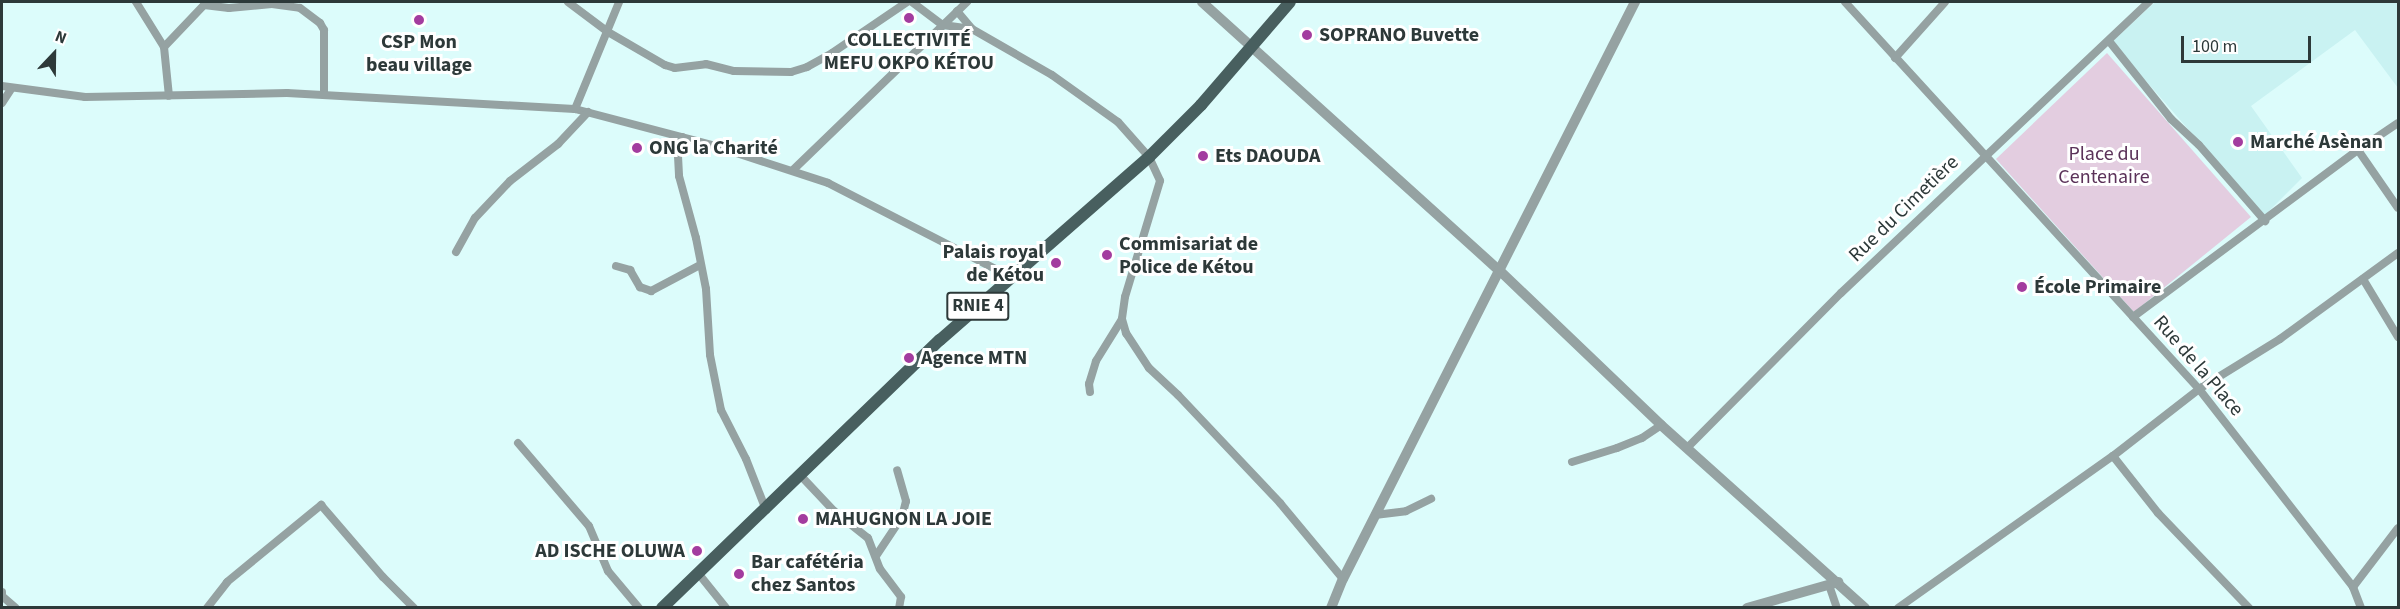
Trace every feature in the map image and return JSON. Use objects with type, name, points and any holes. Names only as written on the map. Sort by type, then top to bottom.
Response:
[{"type":"main road","name":"RNIE 4","points":[[662,608],[766,510],[883,394],[1011,277],[1149,158],[1251,49],[1290,2]]},
{"type":"street","points":[[136,2],[164,47],[169,96]]},
{"type":"street","points":[[568,2],[608,32],[665,65],[675,68],[706,63],[734,71],[791,72],[807,67],[832,53],[907,2]]},
{"type":"street","points":[[575,109],[620,2]]},
{"type":"street","points":[[912,2],[943,25],[972,29]]},
{"type":"street","points":[[793,170],[967,2]]},
{"type":"street","points":[[1202,2],[1251,49],[1499,270],[1661,425],[1688,447],[1834,583],[1865,608]]},
{"type":"street","points":[[1331,608],[1375,515],[1635,2]]},
{"type":"street","name":"Rue de la Place","points":[[1845,2],[2199,389],[2353,587],[2360,607]]},
{"type":"street","points":[[1895,58],[1945,2]]},
{"type":"street","name":"Rue du Cimetière","points":[[1688,447],[1984,155],[2149,2]]},
{"type":"street","points":[[164,47],[204,4],[229,8],[272,4],[302,5],[324,30],[324,94]]},
{"type":"street","points":[[957,11],[972,29],[1078,92],[1118,122],[1149,158],[1160,181],[1156,200],[1141,236],[1125,297],[1122,319],[1126,333],[1149,368],[1178,394],[1280,503],[1343,579]]},
{"type":"street","points":[[2109,40],[2171,119],[2199,145],[2265,221]]},
{"type":"street","points":[[2,103],[6,88],[85,97],[324,94],[575,109],[682,137],[793,170],[828,183],[1011,277]]},
{"type":"street","points":[[456,252],[481,212],[522,170],[558,144],[588,112]]},
{"type":"street","points":[[2133,317],[2358,150],[2398,123]]},
{"type":"street","points":[[682,137],[678,156],[679,176],[696,238],[706,289],[710,355],[721,410],[746,459],[766,510]]},
{"type":"street","points":[[2358,150],[2398,208]]},
{"type":"street","points":[[1898,608],[2113,456],[2199,389],[2280,339],[2398,253]]},
{"type":"street","points":[[616,266],[630,270],[640,287],[651,291],[700,266]]},
{"type":"street","points":[[2363,279],[2398,337]]},
{"type":"street","points":[[1090,392],[1089,384],[1096,361],[1122,319]]},
{"type":"street","points":[[1572,462],[1642,438],[1661,425]]},
{"type":"street","points":[[518,443],[589,526],[608,571],[639,608]]},
{"type":"street","points":[[2113,456],[2158,513],[2249,608]]},
{"type":"street","points":[[876,556],[902,518],[906,501],[897,470]]},
{"type":"street","points":[[801,476],[834,511],[868,538],[880,569],[901,597],[899,608]]},
{"type":"street","points":[[1375,515],[1406,511],[1431,499]]},
{"type":"street","points":[[207,608],[227,582],[321,506],[383,577],[414,608]]},
{"type":"street","points":[[2353,587],[2398,528]]},
{"type":"street","points":[[698,573],[726,608]]},
{"type":"street","points":[[1747,608],[1834,583]]},
{"type":"street","points":[[1834,583],[1836,608]]},
{"type":"street","points":[[2,592],[2,596],[16,608]]},
{"type":"shaded area","name":"Marché Asènan","points":[[2155,2],[2398,2],[2398,88],[2355,30],[2251,106],[2302,178],[2264,216],[2112,42]]},
{"type":"green space","name":"Place du Centenaire","points":[[2107,53],[2251,217],[2134,312],[1996,159]]},
{"type":"place","name":"COLLECTIVITÉ MEFU OKPO KÉTOU","points":[[909,18]]},
{"type":"place","name":"CSP Mon beau village","points":[[419,20]]},
{"type":"place","name":"SOPRANO Buvette","points":[[1307,35]]},
{"type":"place","name":"Marché Asènan","points":[[2238,142]]},
{"type":"place","name":"ONG la Charité","points":[[637,148]]},
{"type":"place","name":"Ets DAOUDA","points":[[1203,156]]},
{"type":"place","name":"Commisariat de Police de Kétou","points":[[1107,255]]},
{"type":"place","name":"Palais royal de Kétou","points":[[1056,263]]},
{"type":"place","name":"École Primaire","points":[[2022,287]]},
{"type":"place","name":"Agence MTN","points":[[909,358]]},
{"type":"place","name":"MAHUGNON LA JOIE","points":[[803,519]]},
{"type":"place","name":"AD ISCHE OLUWA","points":[[697,551]]},
{"type":"place","name":"Bar cafétéria chez Santos","points":[[739,574]]}]
